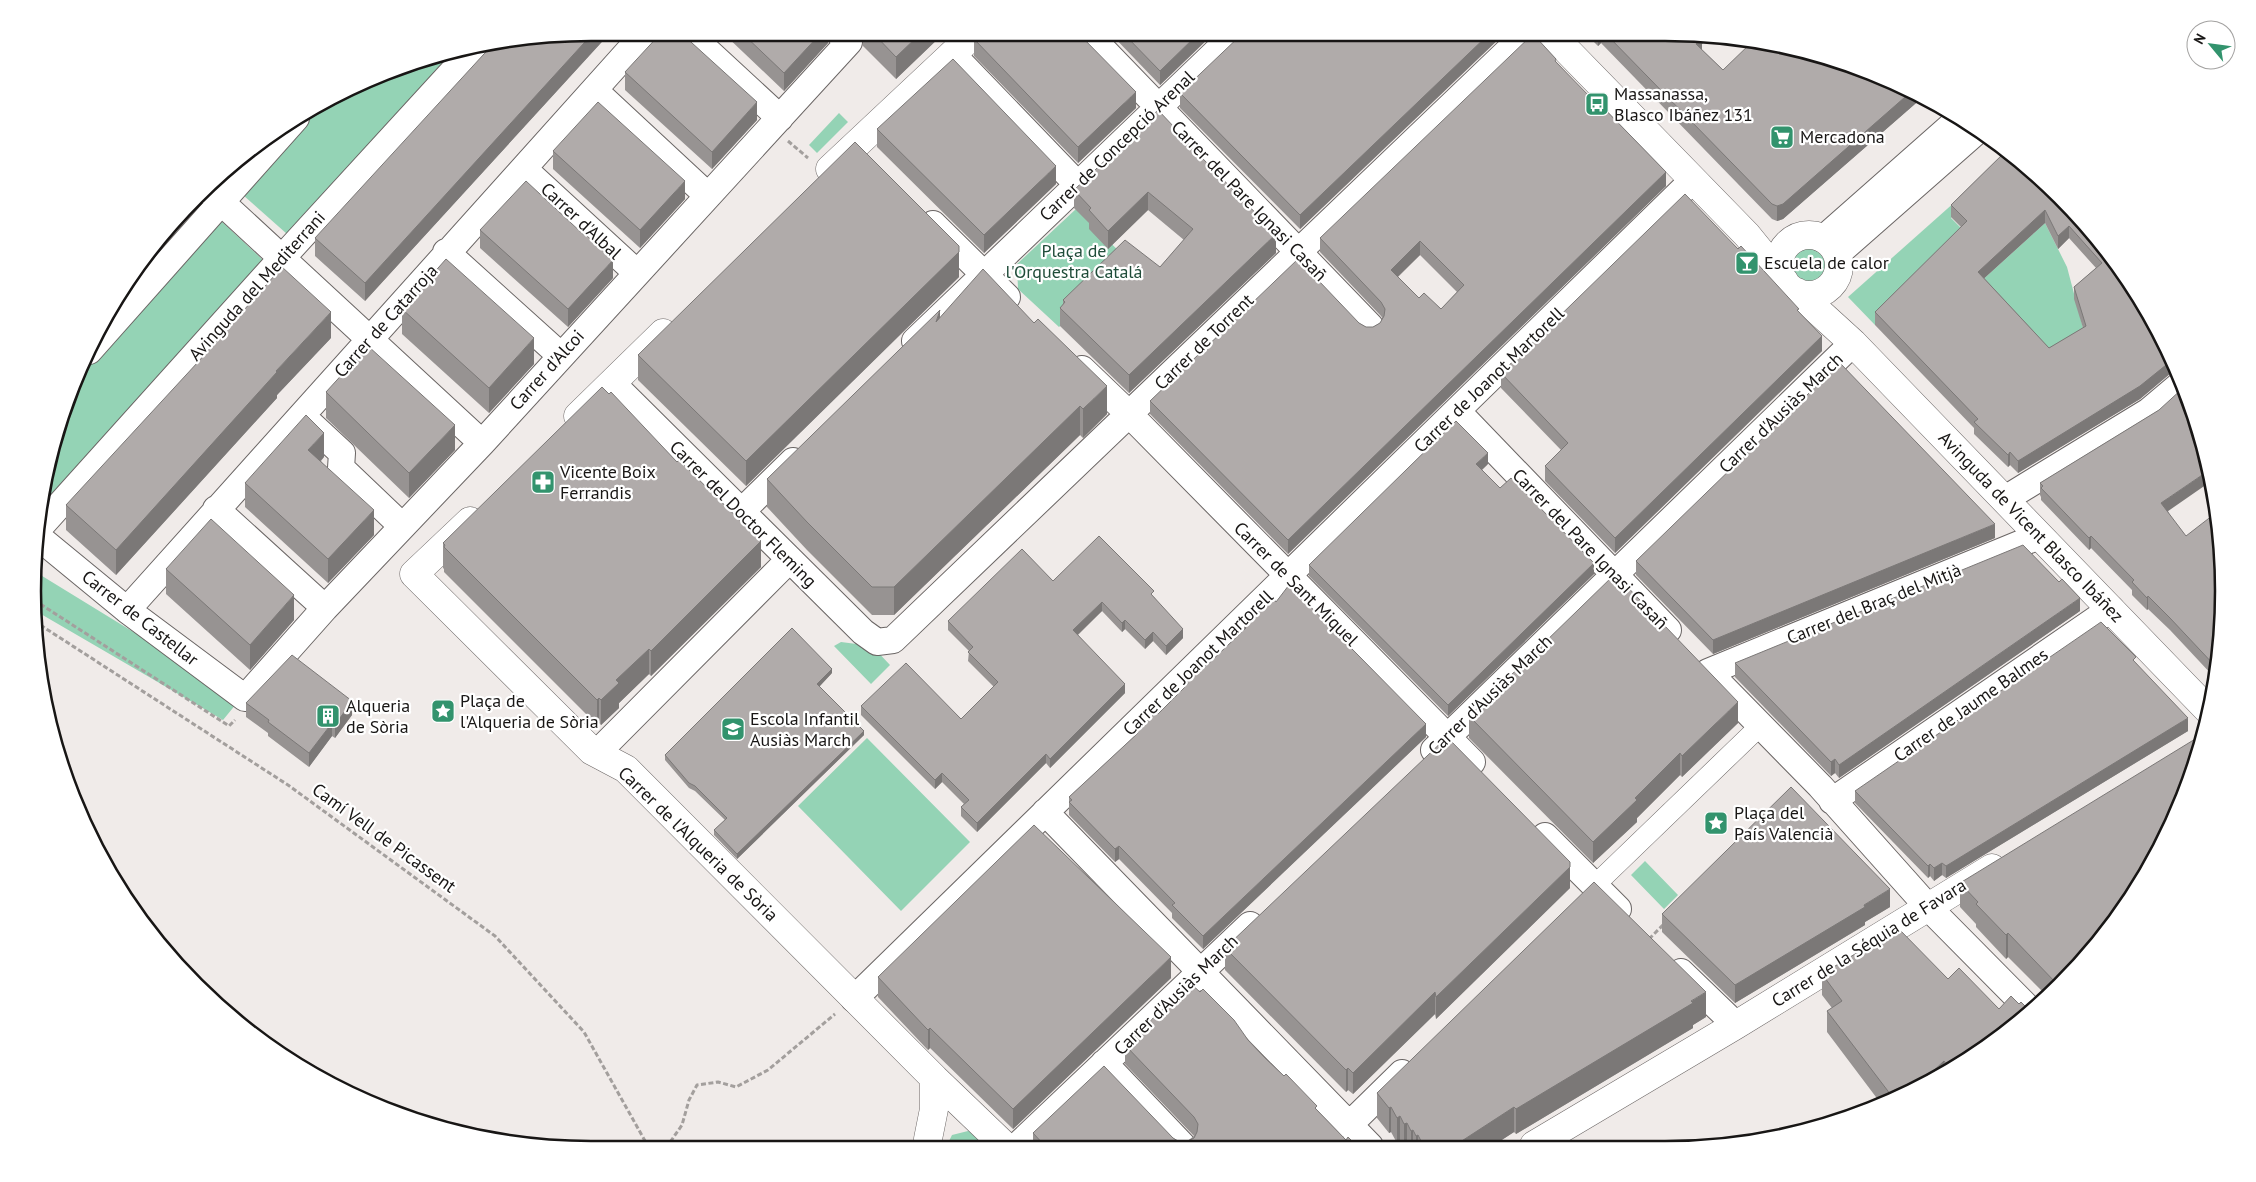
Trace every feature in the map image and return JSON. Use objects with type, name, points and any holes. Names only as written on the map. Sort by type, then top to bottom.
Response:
[{"type":"street","name":"Carrer de Catarroja","points":[[127,610],[637,41]]},
{"type":"street","points":[[696,41],[783,128]]},
{"type":"street","name":"Carrer d'Alcoi","points":[[245,698],[708,195],[783,128],[842,41]]},
{"type":"street","points":[[819,180],[862,152],[966,41]]},
{"type":"street","name":"Carrer del Pare Ignasi Casañ","points":[[1095,41],[1370,326]]},
{"type":"street","name":"Carrer de Concepció Arenal","points":[[898,358],[1228,41]]},
{"type":"street","name":"Carrer de Torrent","points":[[877,642],[893,640],[1520,41]]},
{"type":"street","name":"Avinguda de Vicent Blasco Ibáñez","points":[[1558,41],[1747,235],[1791,287],[1853,343],[2202,705]]},
{"type":"street","points":[[952,54],[1078,185]]},
{"type":"street","name":"Avinguda del Mediterrani","points":[[46,520],[467,56]]},
{"type":"street","points":[[594,90],[708,195]]},
{"type":"street","points":[[1792,241],[1785,248],[1780,265],[1791,287],[1806,295],[1824,292],[1832,257],[1955,124]]},
{"type":"street","points":[[1832,257],[1972,136]]},
{"type":"street","points":[[111,324],[214,196],[260,152]]},
{"type":"street","name":"Carrer d'Albal","points":[[524,169],[637,274]]},
{"type":"street","name":"Carrer de Joanot Martorell","points":[[854,998],[1693,180]]},
{"type":"street","points":[[214,196],[482,442]]},
{"type":"street","points":[[916,207],[1025,314]]},
{"type":"street","points":[[1747,235],[1768,240],[1792,241],[1807,236],[1832,257]]},
{"type":"street","points":[[446,252],[560,355]]},
{"type":"street","name":"Avinguda de Vicent Blasco Ibáñez","points":[[1832,257],[1834,301],[1837,318],[1853,343]]},
{"type":"street","points":[[562,432],[683,313]]},
{"type":"street","name":"Carrer d'Ausiàs March","points":[[1419,764],[1853,343]]},
{"type":"street","name":"Carrer de Sant Miquel","points":[[1067,354],[1129,414],[1491,782]]},
{"type":"street","name":"Carrer del Doctor Fleming","points":[[612,383],[789,560],[863,632],[877,642]]},
{"type":"street","points":[[2005,499],[2149,411],[2176,388]]},
{"type":"street","name":"Carrer del Pare Ignasi Casañ","points":[[1457,411],[1832,801],[1928,907],[2025,1006]]},
{"type":"street","points":[[302,416],[342,453],[341,468],[402,526]]},
{"type":"street","points":[[742,511],[813,442]]},
{"type":"street","name":"Carrer de l'Alqueria de Sòria","points":[[485,506],[414,574],[592,751],[626,769],[934,1078],[1000,1141]]},
{"type":"street","points":[[216,509],[326,608]]},
{"type":"street","name":"Carrer del Braç del Mitjà","points":[[1695,658],[2039,536]]},
{"type":"street","name":"Carrer de Castellar","points":[[44,541],[127,610],[245,698]]},
{"type":"street","points":[[597,753],[789,560]]},
{"type":"street","name":"Carrer de Jaume Balmes","points":[[1832,801],[2111,609]]},
{"type":"street","points":[[1588,893],[1760,726]]},
{"type":"street","points":[[1045,812],[1365,1141]]},
{"type":"street","points":[[1526,816],[1588,893],[1659,938],[1736,1025]]},
{"type":"street","name":"Carrer de la Séquia de Favara","points":[[1541,1141],[1736,1025],[2012,856]]},
{"type":"street","name":"Carrer d'Ausiàs March","points":[[1022,1141],[1264,912]]},
{"type":"street","points":[[1349,1125],[1419,1057]]},
{"type":"street","points":[[1104,1063],[1179,1141]]},
{"type":"street","points":[[926,1141],[934,1109],[934,1078]]},
{"type":"street","points":[[928,1141],[938,1127],[950,1120],[976,1118]]},
{"type":"path","points":[[783,128],[819,180]]},
{"type":"path","name":"Camí Vell de Picassent","points":[[42,627],[288,785],[494,936],[584,1032],[645,1141]]},
{"type":"path","points":[[671,1141],[682,1125],[689,1100],[697,1085],[718,1082],[736,1087],[768,1070],[854,998]]},
{"type":"green space","points":[[447,60],[287,234],[243,195],[311,118],[381,83],[414,70]]},
{"type":"green space","points":[[839,113],[848,122],[817,153],[809,145]]},
{"type":"green space","points":[[2005,159],[1951,218],[1967,234],[1875,325],[1848,297]]},
{"type":"green space","name":"Plaça de l'Orquestra Catalá","points":[[1076,209],[1128,260],[1059,327],[1018,289],[1017,264]]},
{"type":"green space","points":[[219,219],[264,261],[49,500],[60,449],[70,414],[91,364]]},
{"type":"green space","points":[[2045,223],[2067,267],[2087,343],[2055,357],[1978,284]]},
{"type":"green space","points":[[1810,245],[1824,251],[1830,265],[1824,279],[1810,285],[1796,279],[1790,265],[1796,251]]},
{"type":"green space","points":[[41,576],[241,698],[223,720],[42,614]]},
{"type":"green space","points":[[841,642],[872,646],[890,665],[871,684],[834,646]]},
{"type":"green space","points":[[867,738],[970,842],[901,911],[798,806]]},
{"type":"green space","points":[[1645,861],[1678,895],[1664,909],[1631,875]]},
{"type":"green space","points":[[968,1131],[975,1133],[985,1141],[949,1141],[952,1135]]},
{"type":"building","points":[[586,41],[365,283],[315,238],[486,52],[555,42]]},
{"type":"building","points":[[654,41],[690,41],[757,102],[712,152],[625,72]]},
{"type":"building","points":[[750,41],[814,41],[784,73]]},
{"type":"building","points":[[881,41],[913,41],[896,57]]},
{"type":"building","points":[[976,41],[1086,41],[1136,92],[1078,147]]},
{"type":"building","points":[[1131,41],[1191,41],[1160,71]]},
{"type":"building","points":[[1235,41],[1482,41],[1300,215],[1180,93]]},
{"type":"building","points":[[1526,41],[1539,41],[1556,59],[1555,61],[1666,172],[1288,540],[1150,401],[1298,259],[1359,323],[1366,327],[1373,327],[1380,323],[1385,309],[1381,302],[1320,238]],"holes":[[[1420,241],[1464,285],[1441,309],[1424,293],[1419,298],[1391,270]]]},
{"type":"building","name":"Mercadona","points":[[1613,41],[1698,42],[1696,44],[1723,70],[1746,48],[1772,52],[1842,70],[1905,97],[1783,204],[1777,206],[1772,204]]},
{"type":"building","points":[[953,59],[1056,166],[984,235],[877,129]]},
{"type":"building","points":[[598,102],[685,181],[640,230],[553,151]]},
{"type":"building","points":[[1158,110],[1276,234],[1129,375],[1060,308],[1065,302],[1063,300],[1125,240],[1160,267],[1193,229],[1148,192],[1108,231],[1089,210],[1091,208],[1074,190]]},
{"type":"building","points":[[855,142],[959,246],[959,252],[746,461],[638,355]]},
{"type":"building","points":[[2001,156],[2054,202],[2101,256],[2141,316],[2166,365],[2140,386],[2018,461],[2010,452],[2008,455],[1974,422],[1978,419],[1875,312],[1967,221],[1951,205]],"holes":[[[2045,210],[2058,236],[2069,226],[2102,263],[2074,287],[2086,326],[2049,348],[1978,272]]]},
{"type":"building","points":[[526,181],[613,260],[568,309],[480,230]]},
{"type":"building","points":[[1685,194],[1738,249],[1741,246],[1822,336],[1615,538],[1545,466],[1568,443],[1501,373]]},
{"type":"building","points":[[446,259],[534,338],[489,388],[402,309]]},
{"type":"building","points":[[282,267],[331,312],[116,550],[66,505],[198,362]]},
{"type":"building","points":[[983,269],[1034,323],[1038,319],[1107,386],[1083,409],[1080,406],[894,587],[872,587],[767,479],[940,310],[936,322]]},
{"type":"building","points":[[368,346],[455,425],[409,473],[326,392]]},
{"type":"building","points":[[1840,363],[1995,524],[1713,640],[1636,561]]},
{"type":"building","points":[[602,387],[609,394],[611,392],[677,462],[679,460],[761,541],[651,651],[649,649],[616,680],[619,683],[601,700],[599,698],[597,700],[444,547],[443,543]]},
{"type":"building","points":[[2178,393],[2186,414],[2202,475],[2161,503],[2186,536],[2210,518],[2214,555],[2215,591],[2210,661],[2148,596],[2147,598],[2132,582],[2134,580],[2091,536],[2089,538],[2041,488],[2043,486],[2040,483],[2159,410]]},
{"type":"building","points":[[306,415],[324,433],[308,450],[374,510],[328,559],[245,483]]},
{"type":"building","points":[[1456,421],[1488,453],[1476,464],[1500,488],[1511,478],[1594,563],[1448,705],[1309,565]]},
{"type":"building","points":[[211,519],[294,595],[250,645],[166,569]]},
{"type":"building","points":[[1099,536],[1154,591],[1151,594],[1183,629],[1166,646],[1153,632],[1145,640],[1125,620],[1122,623],[1102,602],[1073,630],[1125,684],[1050,759],[1046,754],[977,823],[961,807],[969,800],[942,773],[935,780],[861,706],[906,663],[961,719],[998,682],[968,652],[973,647],[948,621],[1022,549],[1053,581]]},
{"type":"building","points":[[2023,545],[2059,582],[2062,579],[2080,598],[1839,765],[1835,759],[1831,762],[1735,663]]},
{"type":"building","points":[[1615,574],[1738,702],[1682,756],[1680,753],[1635,798],[1637,800],[1593,842],[1469,716]]},
{"type":"building","points":[[1289,585],[1426,724],[1203,936],[1172,905],[1175,903],[1119,846],[1115,849],[1069,802],[1072,800],[1069,797],[1138,733],[1137,731],[1156,712],[1158,714],[1188,684],[1187,682],[1246,628],[1244,626],[1273,598],[1276,602]]},
{"type":"building","points":[[2101,622],[2136,657],[2133,660],[2188,718],[1946,866],[1942,863],[1934,868],[1930,864],[1928,866],[1855,791]]},
{"type":"building","points":[[792,628],[832,669],[817,684],[864,731],[737,854],[714,830],[727,818],[695,786],[689,783],[665,755]]},
{"type":"building","name":"Alqueria de Sòria","points":[[292,655],[352,701],[335,725],[332,723],[309,753],[246,703]]},
{"type":"building","points":[[1447,737],[1570,862],[1570,867],[1436,997],[1435,992],[1353,1073],[1348,1068],[1346,1070],[1225,948]]},
{"type":"building","points":[[2194,740],[2186,768],[2173,801],[2141,866],[2101,926],[2054,980],[2008,933],[2006,935],[1976,904],[1978,902],[1960,883]]},
{"type":"building","points":[[1791,787],[1890,889],[1864,905],[1865,907],[1735,985],[1662,914]]},
{"type":"building","points":[[1034,825],[1171,957],[1013,1109],[930,1028],[928,1030],[878,977]]},
{"type":"building","points":[[1594,882],[1706,992],[1691,1001],[1693,1003],[1516,1109],[1514,1107],[1462,1141],[1421,1141],[1413,1130],[1411,1131],[1407,1123],[1404,1124],[1400,1116],[1397,1118],[1391,1107],[1389,1108],[1377,1093]]},
{"type":"building","points":[[1898,928],[1948,979],[1959,968],[1999,1009],[2011,996],[2019,1004],[2021,1002],[2025,1006],[2000,1027],[1970,1048],[1946,1063],[1944,1061],[1934,1070],[1889,1093],[1827,1011],[1842,1001],[1822,974]]},
{"type":"building","points":[[1190,983],[1200,992],[1203,989],[1234,1020],[1248,1040],[1265,1058],[1284,1076],[1286,1074],[1346,1140],[1348,1137],[1352,1141],[1188,1141],[1194,1138],[1197,1132],[1198,1124],[1194,1117],[1125,1045]]},
{"type":"building","points":[[1104,1066],[1178,1141],[1040,1141],[1033,1133]]},
{"type":"place","name":"Massanassa, Blasco Ibáñez 131","points":[[1597,104]]},
{"type":"place","name":"Mercadona","points":[[1782,137]]},
{"type":"place","name":"Escuela de calor","points":[[1747,263]]},
{"type":"place","name":"Vicente Boix Ferrandis","points":[[543,482]]},
{"type":"place","name":"Plaça de l'Alqueria de Sòria","points":[[443,711]]},
{"type":"place","name":"Alqueria de Sòria","points":[[328,716]]},
{"type":"place","name":"Escola Infantil Ausiàs March","points":[[733,729]]},
{"type":"place","name":"Plaça del País Valencià","points":[[1716,823]]}]
